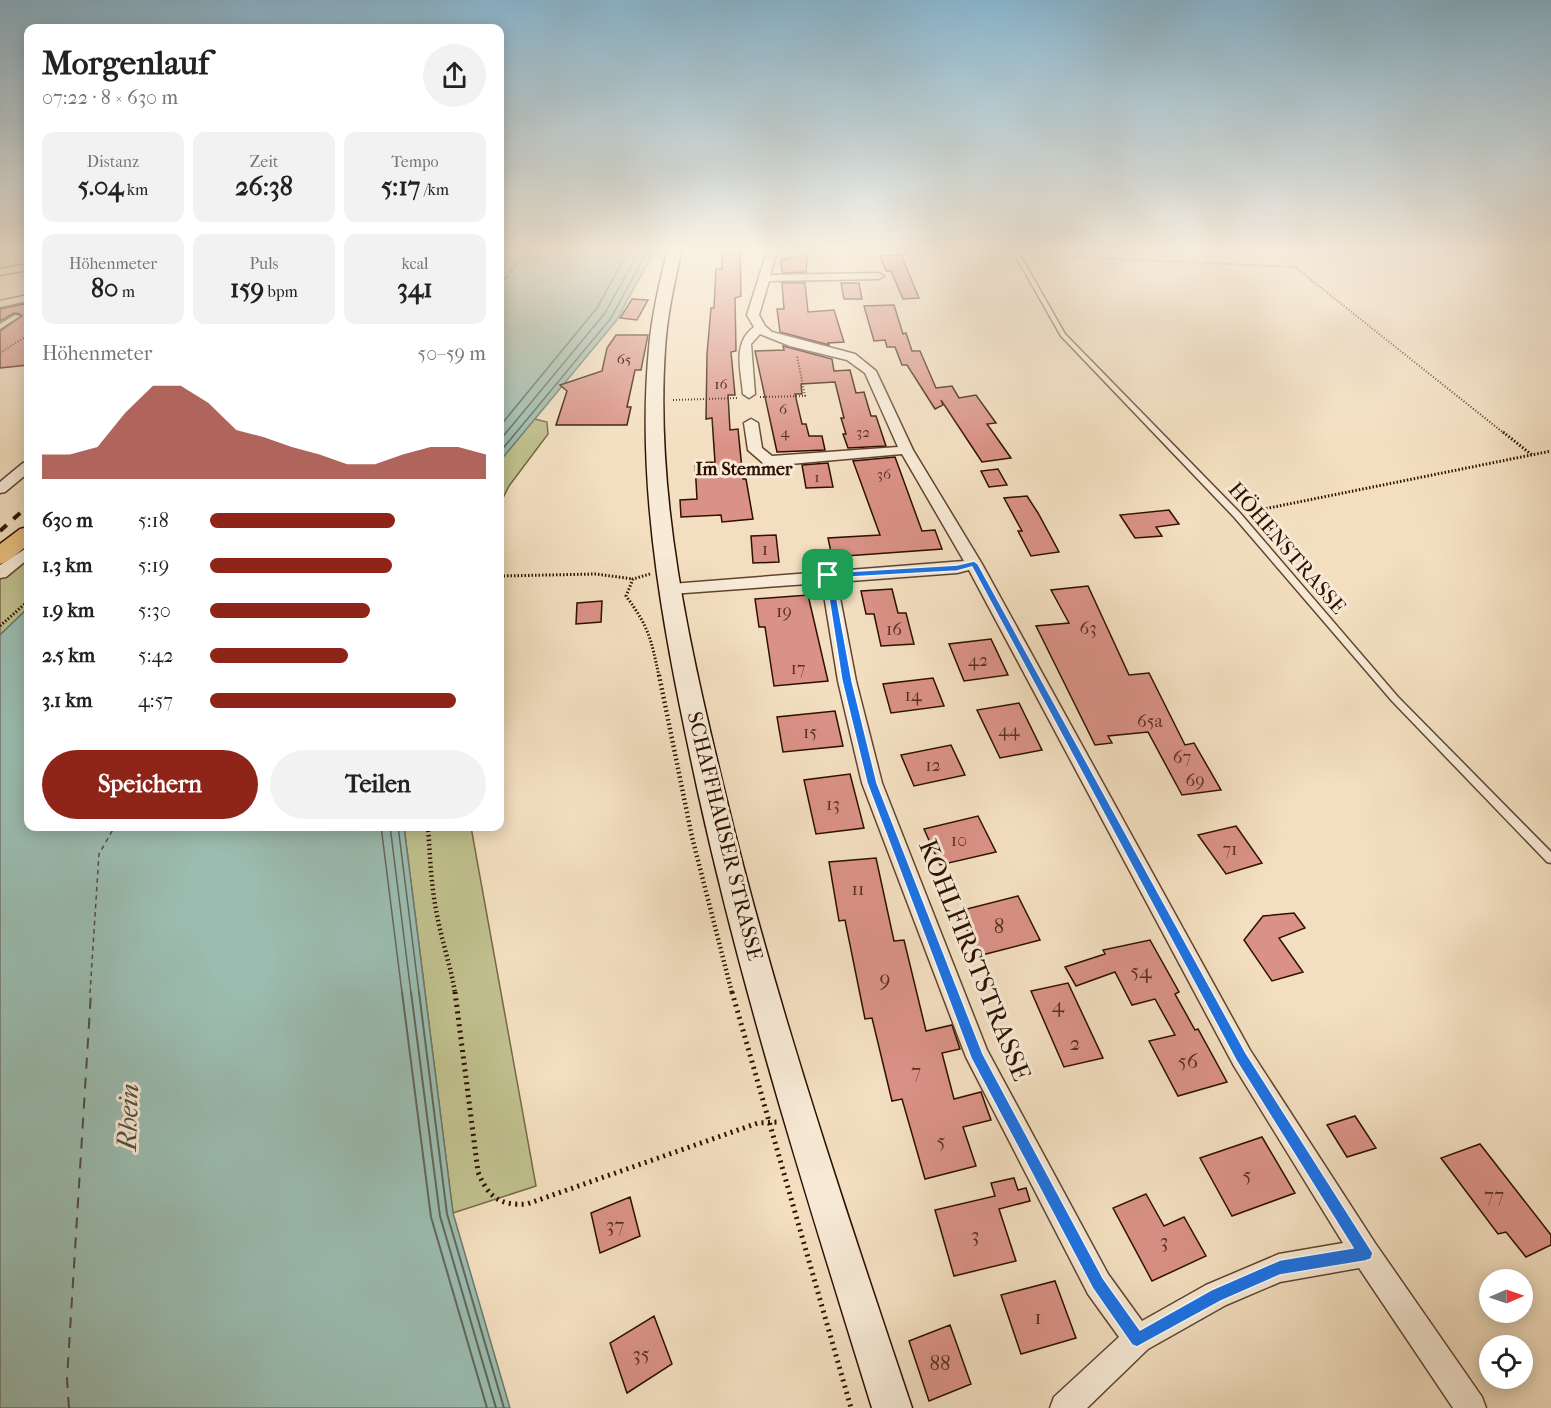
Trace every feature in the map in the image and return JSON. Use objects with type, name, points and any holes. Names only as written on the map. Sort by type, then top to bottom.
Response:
[{"type":"main road","name":"SCHAFFHAUSER STRASSE","points":[[661,314],[656,411],[659,482],[671,589],[711,794],[745,929],[800,1119],[892,1408]]},
{"type":"main road","points":[[0,556],[24,537]]},
{"type":"street","points":[[753,314],[760,328],[780,339],[851,357],[865,366],[874,378],[906,450],[974,564],[1242,1058],[1365,1253],[1471,1408]]},
{"type":"street","points":[[748,394],[745,344],[749,336],[760,328]]},
{"type":"street","points":[[751,423],[755,450],[768,459],[779,461],[906,450]]},
{"type":"street","points":[[0,489],[24,469]]},
{"type":"street","points":[[0,573],[24,555]]},
{"type":"street","points":[[671,589],[828,575],[957,568],[974,564]]},
{"type":"street","name":"KOHLFIRSTSTRASSE","points":[[828,575],[847,681],[872,783],[978,1058],[1098,1284],[1137,1340]]},
{"type":"street","points":[[1065,1408],[1137,1340],[1216,1295],[1280,1268],[1365,1253]]},
{"type":"lane","name":"HÖHENSTRASSE","points":[[1051,314],[1063,335],[1237,515],[1395,699],[1551,859]]},
{"type":"lane","points":[[0,327],[17,316]]},
{"type":"path","points":[[1353,314],[1533,455]]},
{"type":"path","points":[[0,353],[24,338]]},
{"type":"path","points":[[1237,515],[1551,451]]},
{"type":"path","points":[[504,576],[596,574],[633,579]]},
{"type":"path","points":[[0,626],[24,605]]},
{"type":"path","points":[[428,831],[432,887],[437,918],[452,970],[478,1172],[491,1198],[512,1205],[527,1204],[758,1123],[800,1119]]},
{"type":"green space","points":[[531,418],[547,422],[548,434],[504,496],[504,453]]},
{"type":"green space","points":[[24,561],[24,612],[0,635],[0,578]]},
{"type":"green space","points":[[405,831],[472,831],[536,1186],[453,1213]]},
{"type":"water","points":[[504,314],[620,314],[504,456]]},
{"type":"water","name":"Rhein","points":[[24,612],[24,831],[405,831],[453,1213],[510,1408],[0,1408],[0,635]]},
{"type":"building","points":[[0,314],[13,314],[0,321]]},
{"type":"building","points":[[20,314],[24,314],[24,365],[0,368],[0,331],[22,316]]},
{"type":"building","points":[[623,314],[640,314],[637,320],[620,318]]},
{"type":"building","points":[[711,314],[735,314],[736,351],[731,352],[735,395],[728,395],[730,430],[738,429],[743,479],[746,479],[753,519],[722,522],[721,515],[681,517],[680,500],[697,499],[695,463],[715,462],[712,418],[706,419]]},
{"type":"building","points":[[778,314],[835,314],[844,342],[828,343],[829,345],[780,332]]},
{"type":"building","points":[[866,314],[897,314],[903,334],[906,333],[912,351],[920,351],[936,388],[952,386],[959,398],[976,395],[996,423],[987,424],[1011,458],[982,462],[941,400],[943,405],[935,409],[907,365],[902,365],[895,347],[887,347],[885,340],[874,341]]},
{"type":"building","points":[[616,335],[648,335],[641,370],[635,370],[627,407],[631,407],[627,425],[556,425],[567,391],[560,385],[602,371],[607,348]]},
{"type":"building","points":[[783,346],[832,359],[834,371],[850,370],[856,393],[864,392],[871,416],[876,416],[886,446],[848,448],[843,434],[846,434],[841,418],[844,418],[835,382],[801,384],[802,394],[795,394],[802,424],[806,424],[809,436],[822,436],[825,450],[777,452],[755,351],[784,350]]},
{"type":"building","points":[[895,457],[922,531],[935,530],[942,549],[832,557],[828,538],[880,535],[853,461]]},
{"type":"building","points":[[828,463],[833,487],[806,488],[802,465]]},
{"type":"building","points":[[998,469],[1007,485],[989,487],[981,471]]},
{"type":"building","points":[[1027,496],[1059,552],[1031,556],[1018,531],[1022,531],[1004,498]]},
{"type":"building","points":[[1169,510],[1179,524],[1156,527],[1162,536],[1135,538],[1120,515]]},
{"type":"building","points":[[776,535],[779,562],[753,563],[751,536]]},
{"type":"building","points":[[1088,586],[1129,675],[1149,673],[1185,745],[1194,743],[1221,790],[1182,795],[1148,732],[1108,736],[1112,743],[1095,745],[1036,626],[1069,623],[1051,590]]},
{"type":"building","points":[[892,589],[898,613],[906,613],[914,644],[881,646],[874,614],[866,614],[861,591]]},
{"type":"building","points":[[808,595],[828,681],[774,686],[765,627],[759,627],[755,599]]},
{"type":"building","points":[[602,601],[601,622],[576,624],[577,603]]},
{"type":"building","points":[[991,639],[1008,675],[964,681],[949,644]]},
{"type":"building","points":[[933,678],[944,706],[891,713],[883,684]]},
{"type":"building","points":[[1019,703],[1042,750],[1000,758],[977,710]]},
{"type":"building","points":[[835,711],[843,746],[783,752],[777,717]]},
{"type":"building","points":[[951,745],[965,775],[914,786],[901,755]]},
{"type":"building","points":[[850,774],[864,828],[816,834],[804,780]]},
{"type":"building","points":[[978,816],[996,852],[940,865],[924,829]]},
{"type":"building","points":[[1236,826],[1262,863],[1226,874],[1198,835]]},
{"type":"building","points":[[876,858],[894,941],[904,940],[926,1031],[952,1025],[960,1049],[942,1053],[954,1099],[981,1092],[991,1120],[963,1127],[976,1166],[925,1179],[902,1099],[892,1101],[872,1018],[865,1019],[845,920],[839,921],[829,862]]},
{"type":"building","points":[[1018,896],[1040,940],[978,956],[959,911]]},
{"type":"building","points":[[1294,913],[1305,928],[1279,938],[1303,972],[1272,981],[1244,940],[1263,916]]},
{"type":"building","points":[[1150,940],[1179,992],[1175,994],[1195,1030],[1198,1029],[1227,1082],[1178,1096],[1149,1041],[1175,1035],[1155,999],[1132,1005],[1115,972],[1076,986],[1065,967],[1105,954],[1103,950]]},
{"type":"building","points":[[1068,983],[1103,1058],[1064,1067],[1031,991]]},
{"type":"building","points":[[1355,1116],[1376,1148],[1347,1157],[1327,1125]]},
{"type":"building","points":[[1262,1137],[1295,1193],[1232,1216],[1200,1158]]},
{"type":"building","points":[[1480,1144],[1551,1235],[1551,1245],[1526,1257],[1506,1232],[1498,1234],[1441,1158]]},
{"type":"building","points":[[1014,1178],[1018,1190],[1026,1188],[1030,1201],[999,1209],[1016,1261],[954,1276],[935,1210],[995,1196],[991,1183]]},
{"type":"building","points":[[1146,1194],[1164,1226],[1184,1217],[1206,1256],[1152,1281],[1113,1208]]},
{"type":"building","points":[[630,1197],[640,1236],[600,1253],[591,1213]]},
{"type":"building","points":[[1055,1281],[1076,1338],[1021,1354],[1001,1295]]},
{"type":"building","points":[[654,1316],[672,1364],[627,1393],[610,1343]]},
{"type":"building","points":[[950,1325],[971,1384],[929,1401],[909,1341]]},
{"type":"ferry route","points":[[90,993],[99,854],[112,831]]},
{"type":"ferry route","points":[[69,1408],[67,1379],[91,992]]},
{"type":"railway","points":[[0,531],[24,510]]},
{"type":"district","name":"Im Stemmer","points":[[744,469]]},
{"type":"route","points":[[974,564],[1242,1058],[1365,1253],[1280,1268],[1216,1295],[1137,1340],[1098,1284],[978,1058],[872,783],[847,681],[828,575],[957,568],[974,564]]}]
